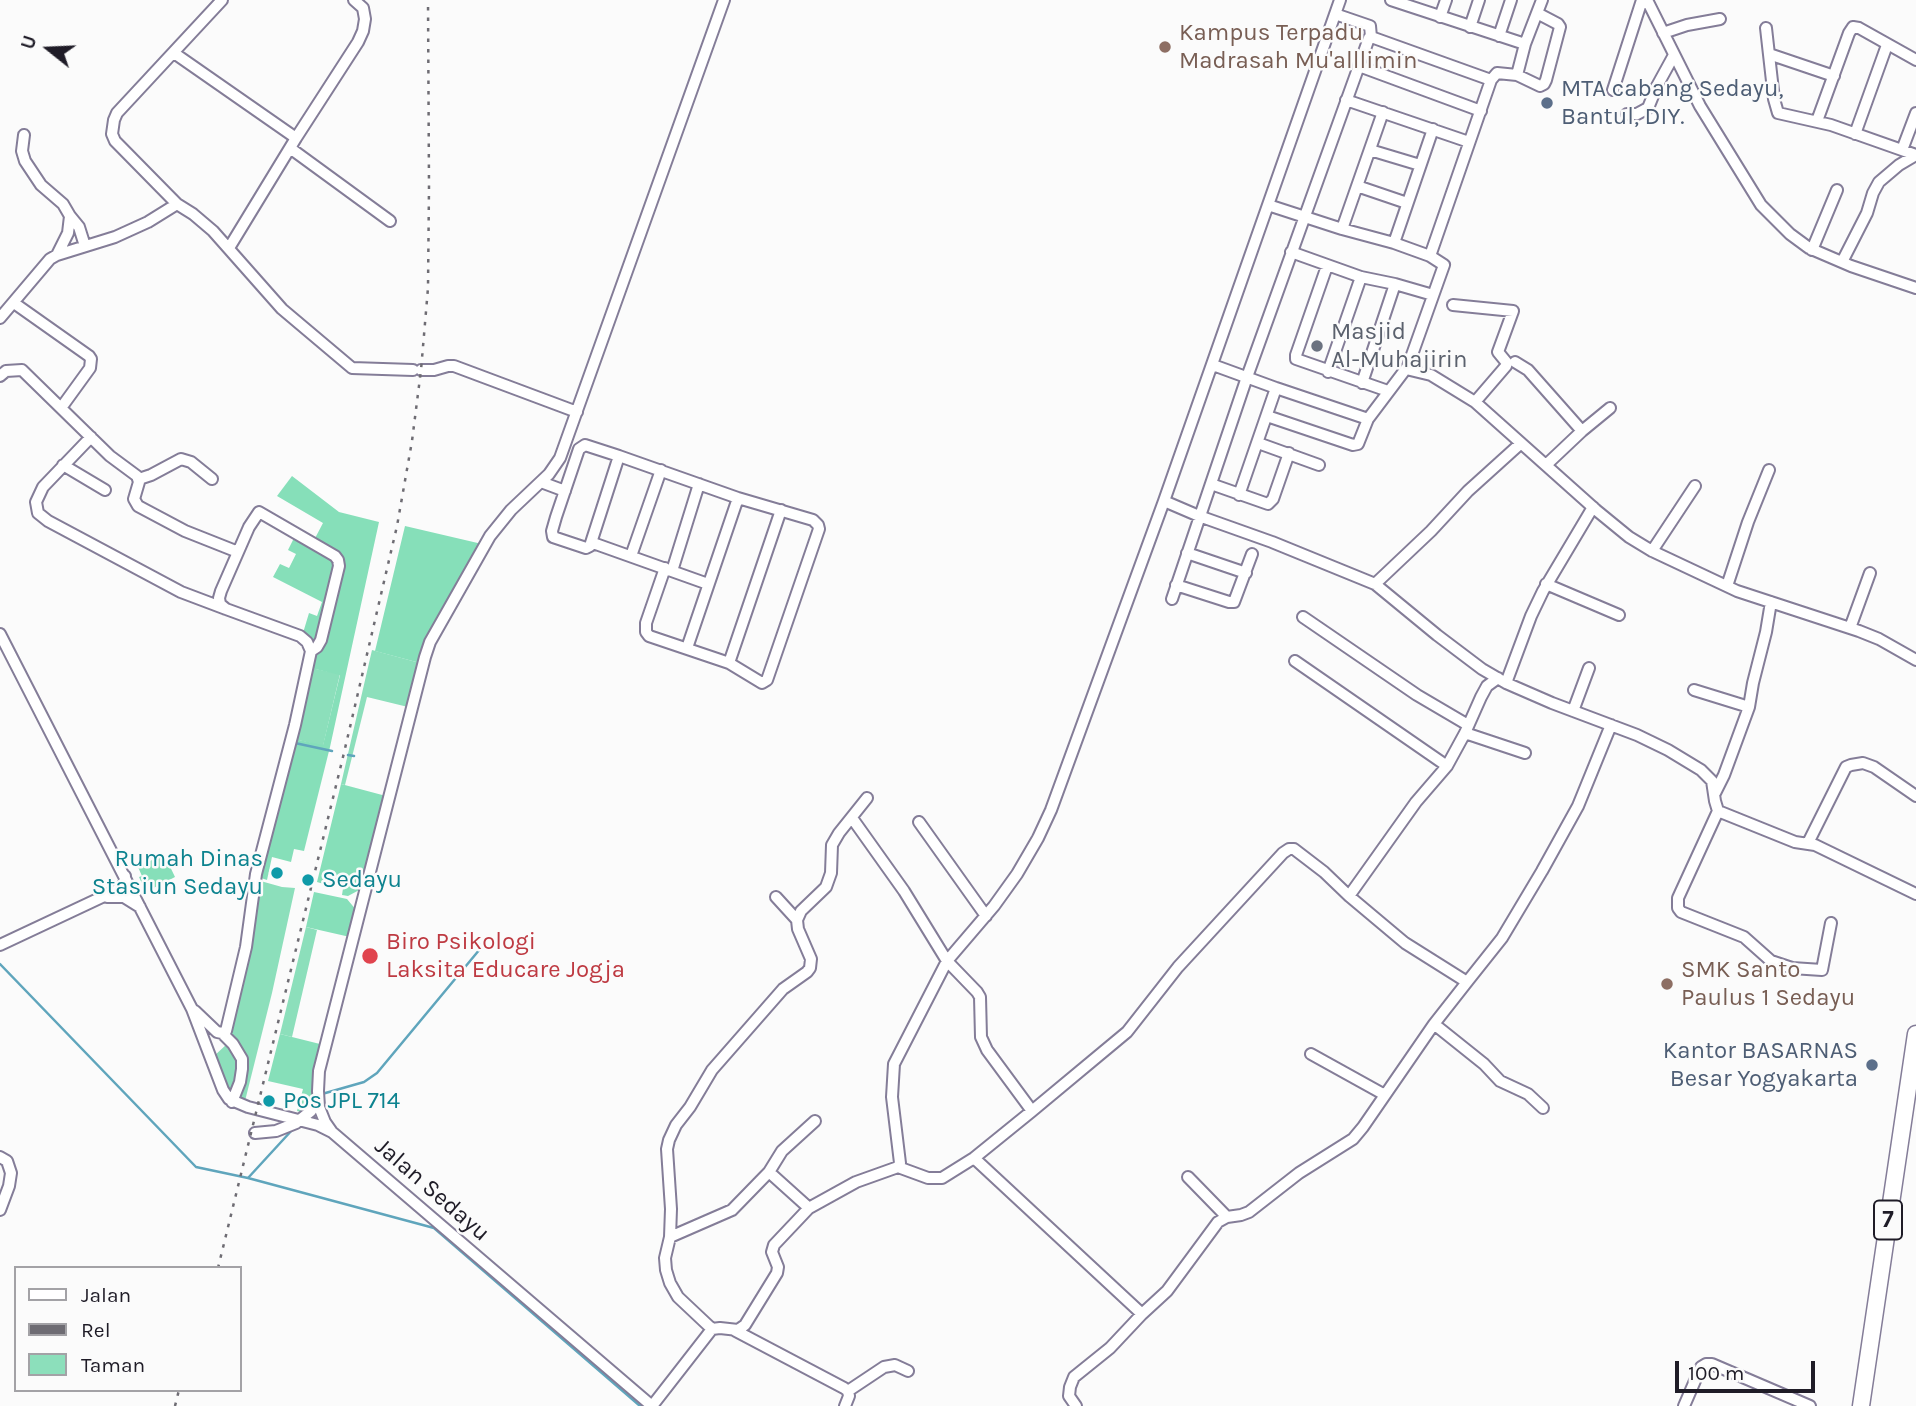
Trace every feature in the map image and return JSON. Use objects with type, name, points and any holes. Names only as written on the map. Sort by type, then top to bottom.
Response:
[{"type":"highway","name":"7","points":[[1861,1406],[1916,1034]]},
{"type":"street","points":[[222,0],[117,113],[112,134],[115,141],[177,204],[202,221],[229,248],[282,309],[352,368],[434,370],[454,366],[577,412]]},
{"type":"street","points":[[229,248],[363,31],[363,8],[354,0]]},
{"type":"street","points":[[332,1132],[322,1115],[318,1099],[319,1072],[430,642],[490,536],[511,510],[554,467],[565,447],[724,0]]},
{"type":"street","points":[[652,1406],[712,1329],[734,1330],[745,1325],[777,1273],[778,1267],[772,1252],[774,1245],[809,1208],[856,1182],[894,1169],[900,1163],[892,1097],[894,1064],[947,961],[986,916],[1017,874],[1051,810],[1213,365],[1340,0]]},
{"type":"street","points":[[1391,0],[1415,4],[1440,17],[1525,44]]},
{"type":"street","points":[[1440,17],[1446,0]]},
{"type":"street","points":[[1470,27],[1479,0]]},
{"type":"street","points":[[1499,36],[1511,0]]},
{"type":"street","points":[[1517,75],[1525,44],[1542,0]]},
{"type":"street","points":[[1644,0],[1700,106],[1761,205],[1790,234],[1812,250],[1916,288]]},
{"type":"street","points":[[1613,90],[1644,0]]},
{"type":"street","points":[[1430,256],[1491,80],[1497,73],[1517,75],[1540,86],[1546,80],[1560,27],[1537,13]]},
{"type":"street","points":[[1171,599],[1291,252],[1371,37],[1370,26],[1335,14]]},
{"type":"street","points":[[1663,33],[1720,19]]},
{"type":"street","points":[[1766,27],[1776,111],[1781,115],[1816,121],[1916,155],[1879,182],[1867,213],[1842,262]]},
{"type":"street","points":[[1816,121],[1853,27],[1916,60]]},
{"type":"street","points":[[1371,37],[1491,80]]},
{"type":"street","points":[[1855,134],[1887,45]]},
{"type":"street","points":[[174,53],[390,221]]},
{"type":"street","points":[[1769,54],[1834,76]]},
{"type":"street","points":[[1627,114],[1637,114],[1647,108],[1674,55]]},
{"type":"street","points":[[1359,66],[1481,111]]},
{"type":"street","points":[[1346,100],[1469,142]]},
{"type":"street","points":[[1342,229],[1383,112]]},
{"type":"street","points":[[1902,150],[1916,113]]},
{"type":"street","points":[[1394,243],[1433,129]]},
{"type":"street","points":[[24,135],[24,161],[41,185],[63,205],[79,227],[85,246]]},
{"type":"street","points":[[1370,150],[1420,165]]},
{"type":"street","points":[[1357,186],[1408,203]]},
{"type":"street","points":[[1812,250],[1837,190]]},
{"type":"street","points":[[0,318],[50,259],[115,237],[148,222],[177,204]]},
{"type":"street","points":[[1267,416],[1356,445],[1368,419],[1406,369],[1444,265],[1430,256],[1394,243],[1268,205]]},
{"type":"street","points":[[57,255],[68,233],[70,216]]},
{"type":"street","points":[[1291,252],[1361,277],[1433,295]]},
{"type":"street","points":[[1327,266],[1296,358],[1328,372],[1388,391]]},
{"type":"street","points":[[1328,372],[1361,277]]},
{"type":"street","points":[[1362,383],[1395,284]]},
{"type":"street","points":[[14,303],[91,359],[90,369],[61,408]]},
{"type":"street","points":[[1453,305],[1513,311],[1498,351],[1507,364],[1475,402]]},
{"type":"street","points":[[1515,362],[1528,370],[1582,431]]},
{"type":"street","points":[[1213,365],[1368,419]]},
{"type":"street","points":[[1406,369],[1431,375],[1475,402],[1593,508],[1629,537],[1652,551],[1727,586],[1879,639],[1916,660]]},
{"type":"street","points":[[0,376],[6,371],[22,370],[110,456],[139,479]]},
{"type":"street","points":[[1239,495],[1276,388]]},
{"type":"street","points":[[1546,466],[1582,431],[1611,408]]},
{"type":"street","points":[[91,437],[43,487],[36,502],[38,513],[48,522],[181,592],[300,636],[311,651],[295,725],[256,874],[246,947],[228,1026],[222,1033]]},
{"type":"street","points":[[1258,443],[1320,465]]},
{"type":"street","points":[[1375,584],[1431,531],[1468,491],[1520,444]]},
{"type":"street","points":[[619,456],[593,543],[586,548],[556,539],[552,535],[556,517],[582,446],[590,446],[661,470],[738,498],[817,522],[818,529],[767,680],[762,683],[729,663],[649,636],[646,632],[646,623],[699,484]]},
{"type":"street","points":[[1211,484],[1264,504],[1270,502],[1289,453]]},
{"type":"street","points":[[139,479],[181,459],[191,462],[212,479]]},
{"type":"street","points":[[63,465],[105,490]]},
{"type":"street","points":[[554,467],[571,472]]},
{"type":"street","points":[[631,556],[661,470]]},
{"type":"street","points":[[1727,586],[1744,532],[1769,470]]},
{"type":"street","points":[[139,479],[134,495],[138,506],[185,531],[239,552]]},
{"type":"street","points":[[541,482],[565,491]]},
{"type":"street","points":[[1652,551],[1695,486]]},
{"type":"street","points":[[687,648],[738,498]]},
{"type":"street","points":[[1164,502],[1375,584],[1437,635],[1502,681],[1637,735],[1701,770],[1712,781],[1718,811],[1678,898],[1681,912],[1744,937],[1771,961],[1792,968],[1822,970],[1831,923]]},
{"type":"street","points":[[1349,896],[1416,802],[1447,766],[1487,686],[1502,681],[1546,584],[1593,508]]},
{"type":"street","points":[[729,663],[781,510]]},
{"type":"street","points":[[226,609],[220,604],[219,598],[249,527],[259,512],[338,560],[339,566],[321,640],[311,651]]},
{"type":"street","points":[[593,543],[708,584]]},
{"type":"street","points":[[1187,553],[1246,573]]},
{"type":"street","points":[[1176,585],[1232,603],[1236,601],[1252,554]]},
{"type":"street","points":[[1850,628],[1870,573]]},
{"type":"street","points":[[1546,584],[1619,615]]},
{"type":"street","points":[[1714,795],[1749,707],[1771,602]]},
{"type":"street","points":[[1303,617],[1466,729],[1525,753]]},
{"type":"street","points":[[0,634],[192,1009],[224,1093],[233,1102],[243,1069],[239,1052],[222,1033],[213,1029],[192,1009]]},
{"type":"street","points":[[1295,661],[1447,766]]},
{"type":"street","points":[[1573,711],[1589,668]]},
{"type":"street","points":[[1694,690],[1749,707]]},
{"type":"street","points":[[1076,1406],[1069,1396],[1074,1377],[1110,1348],[1167,1291],[1218,1222],[1249,1212],[1299,1174],[1345,1145],[1363,1127],[1434,1024],[1502,938],[1578,806],[1611,725]]},
{"type":"street","points":[[1808,843],[1846,767],[1863,763],[1874,767],[1916,796]]},
{"type":"street","points":[[712,1329],[678,1297],[670,1283],[665,1258],[670,1237],[667,1149],[671,1134],[712,1070],[783,989],[810,968],[811,959],[797,920],[801,911],[826,887],[831,873],[832,845],[839,833],[855,823],[867,798]]},
{"type":"street","points":[[1718,811],[1795,842],[1808,843],[1827,850],[1916,894]]},
{"type":"street","points":[[919,822],[986,916]]},
{"type":"street","points":[[855,823],[904,891],[947,961],[980,997],[980,1031],[987,1050],[1032,1111]]},
{"type":"street","points":[[894,1169],[928,1178],[946,1176],[1032,1111],[1127,1032],[1178,967],[1286,851],[1294,849],[1405,943],[1468,982]]},
{"type":"street","points":[[0,945],[121,887],[125,876]]},
{"type":"street","points":[[100,898],[124,897],[140,907]]},
{"type":"street","points":[[776,897],[797,920]]},
{"type":"street","points":[[1434,1024],[1484,1064],[1500,1081],[1528,1094],[1543,1108]]},
{"type":"street","points":[[1311,1054],[1385,1095]]},
{"type":"street","points":[[254,1133],[284,1128],[302,1120],[312,1111],[318,1099]]},
{"type":"street","name":"Jalan Sedayu","points":[[233,1102],[302,1120],[332,1132],[652,1406]]},
{"type":"street","points":[[670,1237],[732,1210],[769,1172],[782,1152],[815,1121]]},
{"type":"street","points":[[0,1157],[7,1161],[11,1173],[0,1210]]},
{"type":"street","points":[[974,1157],[1142,1314]]},
{"type":"street","points":[[769,1172],[809,1208]]},
{"type":"street","points":[[1188,1177],[1227,1217]]},
{"type":"street","points":[[734,1330],[848,1391]]},
{"type":"street","points":[[1684,1406],[1701,1367],[1712,1364],[1810,1406]]},
{"type":"street","points":[[848,1391],[884,1367],[895,1366],[908,1371]]},
{"type":"street","points":[[845,1406],[848,1391]]},
{"type":"green space","points":[[292,476],[339,512],[379,522],[330,747],[304,851],[294,849],[291,862],[272,857],[267,880],[258,877],[294,739],[323,745],[340,675],[311,668],[303,633],[309,613],[317,616],[322,602],[273,577],[280,564],[289,568],[296,554],[288,550],[296,534],[312,544],[323,523],[277,496]]},
{"type":"green space","points":[[405,526],[482,544],[420,663],[375,651]]},
{"type":"green space","points":[[372,650],[420,663],[408,707],[367,697],[345,785],[341,784]]},
{"type":"green space","points":[[311,668],[340,674],[323,746],[294,739]]},
{"type":"green space","points":[[341,784],[386,796],[363,888],[348,896],[342,895],[344,882],[335,880],[334,887],[317,882]]},
{"type":"green space","points":[[164,854],[175,877],[142,894],[140,890],[144,888],[138,867]]},
{"type":"green space","points":[[257,880],[295,888],[245,1101],[239,1099],[246,1069],[229,1031]]},
{"type":"green space","points":[[314,892],[347,899],[357,911],[350,937],[306,927]]},
{"type":"green space","points":[[306,927],[317,930],[292,1037],[280,1034]]},
{"type":"green space","points":[[280,1034],[320,1044],[312,1074],[313,1100],[304,1113],[297,1111],[303,1089],[268,1081]]},
{"type":"green space","points":[[227,1044],[238,1060],[232,1094],[214,1056]]},
{"type":"waterway","points":[[295,743],[332,751]]},
{"type":"waterway","points":[[348,755],[354,756]]},
{"type":"waterway","points":[[322,1094],[364,1082],[377,1073],[480,949],[479,944]]},
{"type":"waterway","points":[[0,964],[196,1167],[248,1178],[434,1228],[640,1406]]},
{"type":"waterway","points":[[302,1112],[312,1099]]},
{"type":"waterway","points":[[248,1178],[293,1129]]},
{"type":"railway","points":[[218,1266],[343,757],[397,526],[412,441],[428,288],[428,0]]},
{"type":"railway","points":[[175,1406],[178,1392]]},
{"type":"place","name":"Kampus Terpadu Madrasah Mu'alllimin","points":[[1165,47]]},
{"type":"place","name":"MTA cabang Sedayu, Bantul, DIY.","points":[[1547,103]]},
{"type":"place","name":"Masjid Al-Muhajirin","points":[[1317,346]]},
{"type":"place","name":"Rumah Dinas Stasiun Sedayu","points":[[277,873]]},
{"type":"place","name":"Sedayu","points":[[308,880]]},
{"type":"place","name":"Biro Psikologi Laksita Educare Jogja","points":[[370,956]]},
{"type":"place","name":"SMK Santo Paulus 1 Sedayu","points":[[1667,984]]},
{"type":"place","name":"Kantor BASARNAS Besar Yogyakarta","points":[[1872,1065]]},
{"type":"place","name":"Pos JPL 714","points":[[269,1101]]}]
